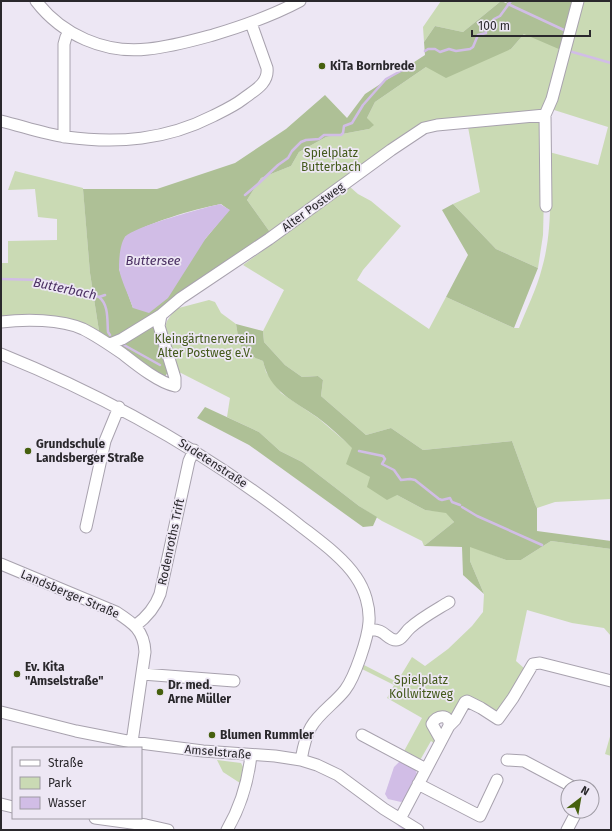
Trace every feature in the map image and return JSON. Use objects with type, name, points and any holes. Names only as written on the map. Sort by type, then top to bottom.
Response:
[{"type":"street","points":[[36,1],[69,32],[84,40],[114,48],[147,50],[185,43],[251,23],[300,1]]},
{"type":"street","points":[[546,206],[545,115],[552,100],[578,1]]},
{"type":"street","points":[[1,121],[64,137],[118,141],[145,138],[196,125],[240,101],[261,86],[266,77],[268,72],[251,23]]},
{"type":"street","points":[[64,137],[64,44],[69,32]]},
{"type":"street","name":"Alter Postweg","points":[[110,344],[122,339],[161,315],[181,298],[269,240],[391,150],[424,128],[437,125],[545,115]]},
{"type":"street","points":[[1,322],[33,321],[64,323],[82,329],[110,344],[134,363],[168,384],[175,386],[159,326],[161,315]]},
{"type":"street","name":"Sudetenstraße","points":[[1,354],[67,382],[119,407],[194,450],[273,504],[350,569],[362,588],[366,598],[369,611],[368,630],[362,651],[348,684],[341,694],[311,727],[304,744],[301,760]]},
{"type":"street","points":[[86,527],[105,441],[119,407]]},
{"type":"street","name":"Rodenroths Trift","points":[[135,626],[151,612],[160,594],[188,460],[194,450]]},
{"type":"street","name":"Landsberger Straße","points":[[1,564],[106,607],[128,619],[135,626],[143,638],[144,644],[142,674],[132,742]]},
{"type":"street","points":[[368,630],[379,630],[394,639],[400,639],[411,626],[449,602]]},
{"type":"street","points":[[400,819],[441,740],[465,702],[467,701],[481,708],[498,720],[533,664],[540,663],[611,681]]},
{"type":"street","points":[[142,674],[234,681]]},
{"type":"street","name":"Amselstraße","points":[[1,712],[76,731],[132,742],[166,747],[275,756],[301,760],[317,765],[338,775],[418,830]]},
{"type":"street","points":[[441,740],[432,724],[434,720],[443,716],[449,721],[449,726]]},
{"type":"street","points":[[362,736],[426,769]]},
{"type":"street","points":[[227,830],[238,812],[249,772],[251,755]]},
{"type":"street","points":[[507,760],[524,762],[560,780]]},
{"type":"street","points":[[418,784],[480,816],[497,780]]},
{"type":"street","points":[[1,804],[12,807]]},
{"type":"street","points":[[104,819],[146,824],[168,830]]},
{"type":"street","points":[[567,830],[573,819]]},
{"type":"green space","points":[[441,1],[501,1],[463,32],[435,26],[424,42],[423,27]]},
{"type":"green space","points":[[501,1],[506,3],[508,1],[581,1],[568,53],[524,34],[511,49],[446,78],[426,67],[375,102],[367,118],[374,125],[369,129],[326,137],[299,152],[291,166],[261,178],[247,200],[272,235],[155,314],[170,369],[160,384],[94,340],[99,331],[90,273],[83,189],[157,189],[235,163],[286,129],[325,95],[347,118],[365,94],[425,55],[424,42],[435,26],[463,32]],"holes":[[[221,204],[229,210],[206,238],[133,308],[119,269],[125,237],[146,226],[197,210]]]},
{"type":"green space","name":"Spielplatz Butterbach","points":[[581,1],[611,1],[611,499],[555,502],[537,508],[512,441],[423,450],[391,428],[366,435],[321,396],[323,380],[318,376],[302,377],[285,365],[264,342],[263,331],[284,290],[243,265],[350,187],[358,194],[371,201],[401,226],[363,270],[357,280],[429,329],[446,297],[514,328],[519,328],[532,298],[546,254],[550,210],[549,152],[598,165],[608,127],[551,109],[429,123],[272,235],[247,200],[261,178],[291,166],[299,152],[326,137],[369,129],[367,118],[375,102],[426,67],[511,49],[524,34]]},
{"type":"green space","points":[[542,121],[544,195],[543,235],[538,268],[496,249],[453,204],[480,192],[468,127]]},
{"type":"green space","points":[[15,171],[83,188],[90,273],[99,331],[56,320],[1,320],[1,263],[8,263],[8,241],[57,240],[57,219],[38,217],[35,189],[8,190]]},
{"type":"green space","points":[[453,204],[496,249],[538,268],[514,328],[446,297],[468,255],[442,210]]},
{"type":"green space","name":"Kleingärtnerverein Alter Postweg e.V.","points":[[209,300],[215,302],[221,313],[236,324],[242,348],[250,355],[263,361],[266,372],[281,393],[318,418],[353,448],[370,477],[397,495],[425,510],[446,512],[454,522],[424,546],[422,541],[382,521],[359,506],[302,462],[280,451],[259,432],[227,417],[230,398],[175,371],[164,330],[167,321],[175,309]]},
{"type":"green space","points":[[236,324],[263,331],[264,342],[285,365],[302,377],[318,376],[323,380],[321,396],[366,435],[391,428],[423,450],[512,441],[537,508],[537,531],[611,541],[611,549],[551,541],[521,560],[506,560],[470,547],[470,561],[484,594],[463,575],[462,547],[424,546],[454,522],[446,513],[425,510],[397,495],[387,500],[367,487],[370,477],[346,464],[352,448],[321,420],[291,400],[277,388],[266,372],[263,361],[245,352],[242,348]]},
{"type":"green space","points":[[205,407],[259,432],[280,451],[302,462],[359,506],[377,517],[373,526],[363,527],[249,445],[197,418]]},
{"type":"green space","name":"Spielplatz Kollwitzweg","points":[[551,541],[611,549],[611,636],[604,628],[572,623],[527,610],[516,661],[525,669],[499,716],[464,697],[453,718],[428,726],[434,737],[435,744],[431,741],[419,762],[403,753],[422,718],[387,698],[394,685],[362,669],[364,665],[397,682],[412,657],[425,666],[448,649],[472,626],[483,612],[484,594],[470,561],[470,546],[506,560],[521,560]]},
{"type":"green space","points":[[611,733],[611,756],[605,754]]},
{"type":"green space","points":[[217,760],[241,763],[243,767],[240,783],[223,772]]},
{"type":"water","name":"Buttersee","points":[[220,204],[230,210],[206,238],[168,298],[149,313],[133,308],[119,271],[121,247],[125,237],[155,223]]},
{"type":"water","points":[[400,761],[415,769],[417,774],[403,801],[401,802],[388,799],[385,794],[394,767]]},
{"type":"waterway","name":"Butterbach","points":[[425,51],[428,49],[435,49],[440,52],[449,49],[456,51],[470,49],[473,47],[478,35],[486,33],[485,29],[494,19],[500,16],[511,1]]},
{"type":"waterway","points":[[508,4],[566,31]]},
{"type":"waterway","points":[[569,51],[611,63]]},
{"type":"waterway","name":"Butterbach","points":[[245,195],[278,165],[288,158],[292,151],[301,142],[319,139],[324,135],[341,135],[343,133],[344,126],[352,123],[363,105],[386,79],[408,67]]},
{"type":"waterway","name":"Butterbach","points":[[1,279],[41,280],[64,285],[99,297],[105,295]]},
{"type":"waterway","points":[[99,297],[106,308],[108,332],[110,335]]},
{"type":"waterway","points":[[124,345],[160,365]]},
{"type":"waterway","points":[[359,451],[383,456],[385,459],[382,464],[394,470],[401,480],[415,480],[439,499],[442,500],[450,498],[452,502],[460,505]]},
{"type":"waterway","points":[[462,507],[477,516],[542,545]]},
{"type":"waterway","points":[[399,825],[406,830]]},
{"type":"place","name":"KiTa Bornbrede","points":[[322,66]]},
{"type":"place","name":"Grundschule Landsberger Straße","points":[[28,451]]},
{"type":"place","name":"Ev. Kita \"Amselstraße\"","points":[[17,674]]},
{"type":"place","name":"Dr. med. Arne Müller","points":[[160,692]]},
{"type":"place","name":"Blumen Rummler","points":[[212,735]]}]
